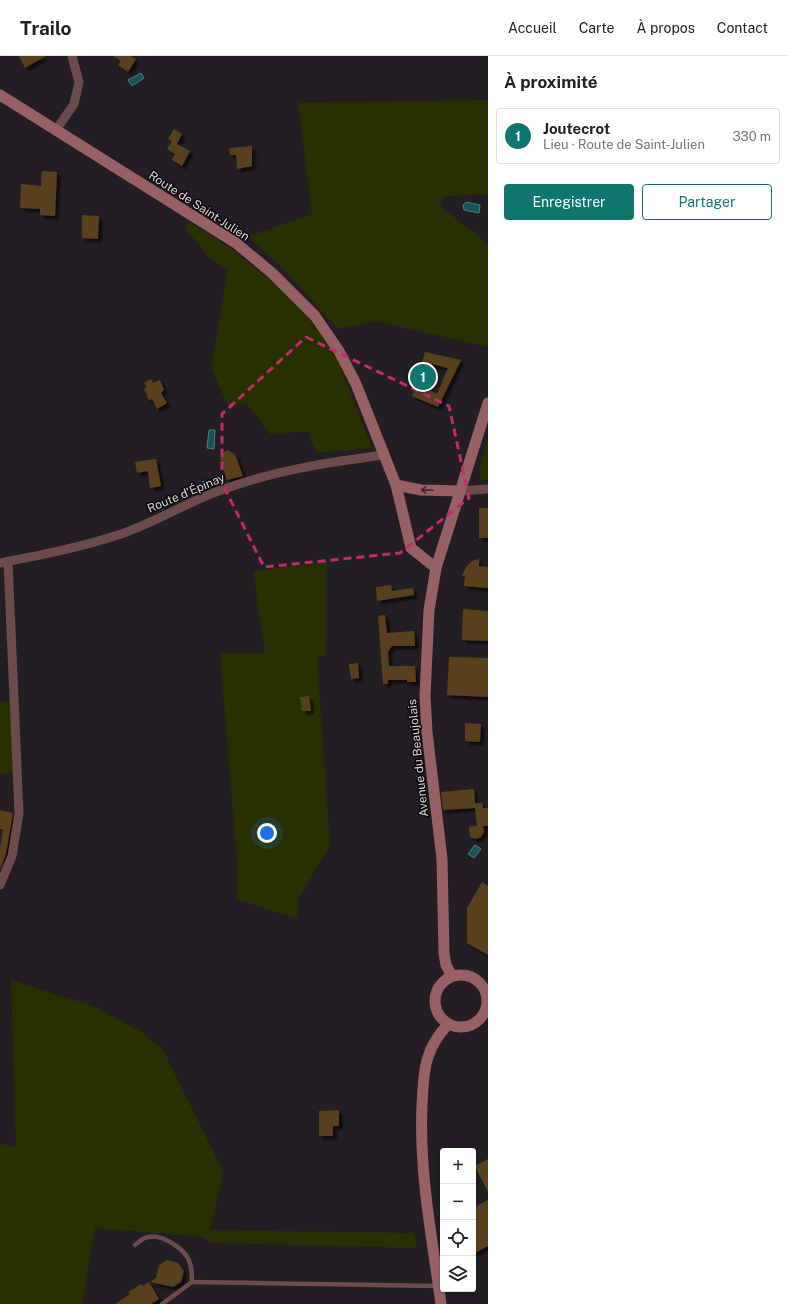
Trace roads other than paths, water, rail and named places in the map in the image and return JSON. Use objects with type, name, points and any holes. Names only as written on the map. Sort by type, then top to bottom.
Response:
[{"type":"main road","name":"Route de Saint-Julien","points":[[0,95],[236,243],[297,296],[315,316],[339,350],[356,384],[396,485],[411,548],[436,568]]},
{"type":"main road","name":"Avenue du Beaujolais","points":[[452,976],[446,965],[444,953],[442,859],[427,732],[425,696],[429,610],[436,568],[488,403]]},
{"type":"main road","points":[[396,485],[421,490],[460,491]]},
{"type":"main road","points":[[466,975],[479,982],[487,993],[486,1007],[480,1018],[470,1025],[459,1027],[448,1024],[441,1018],[436,1008],[435,1000],[437,990],[443,982],[452,976],[466,975]]},
{"type":"main road","points":[[441,1304],[423,1177],[420,1141],[423,1094],[428,1057],[439,1035],[448,1024]]},
{"type":"street","points":[[56,130],[74,104],[79,82],[72,56]]},
{"type":"street","name":"Route d'Épinay","points":[[4,562],[51,553],[121,534],[226,488],[267,475],[327,462],[384,454]]},
{"type":"street","points":[[460,491],[488,489]]},
{"type":"street","points":[[0,885],[12,856],[19,813],[4,562]]},
{"type":"lane","points":[[136,1245],[147,1237],[160,1237],[171,1243],[188,1258],[192,1269],[192,1282]]},
{"type":"lane","points":[[162,1304],[192,1282],[439,1286]]},
{"type":"water","points":[[141,73],[144,78],[132,86],[128,80]]},
{"type":"water","points":[[466,202],[480,205],[479,213],[464,210],[463,205]]},
{"type":"water","points":[[209,430],[215,430],[214,449],[207,448]]},
{"type":"water","points":[[475,845],[481,849],[474,858],[468,854]]},
{"type":"place","name":"Joutecrot","points":[[423,377]]}]
